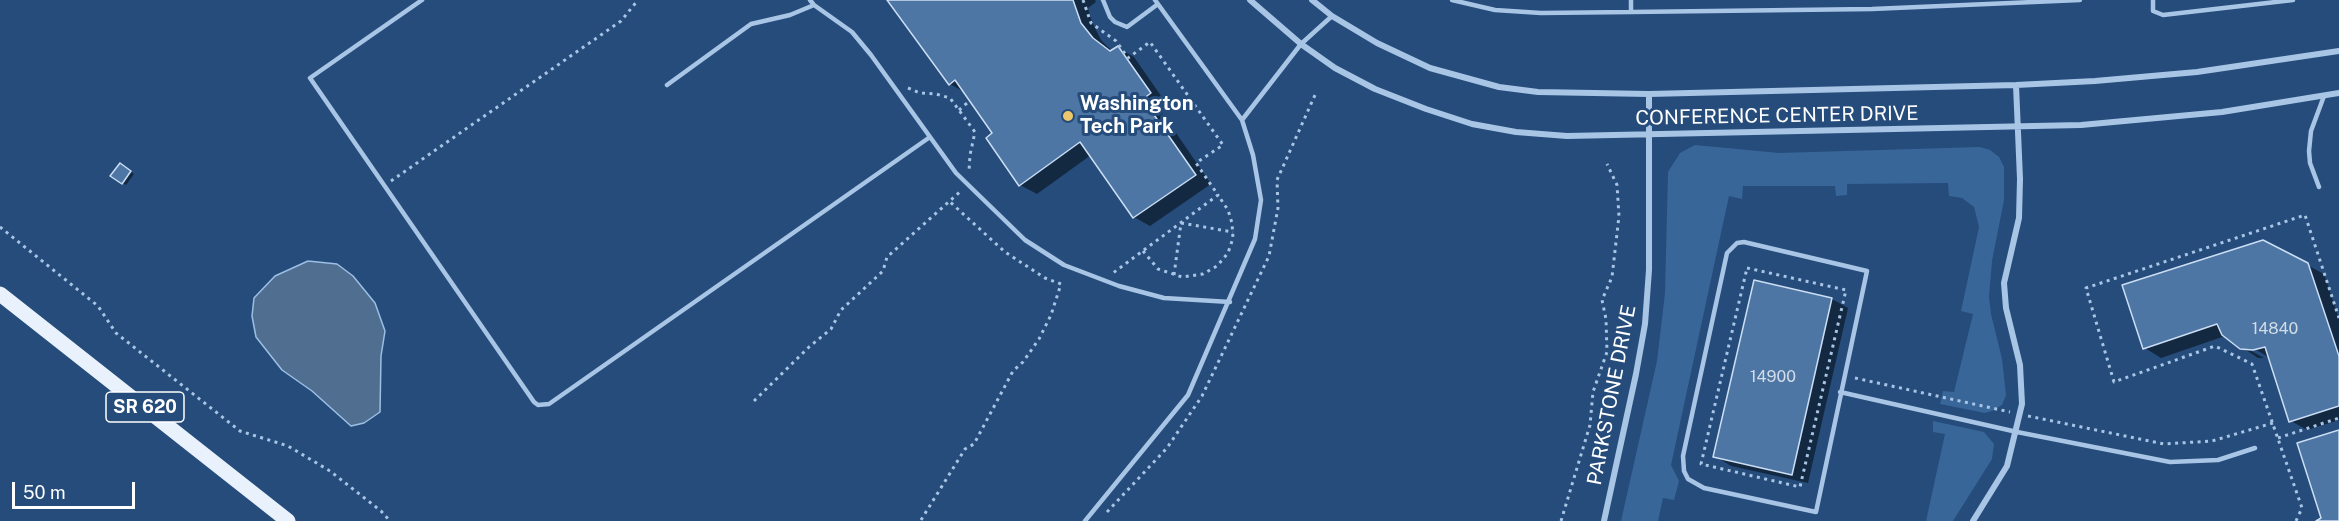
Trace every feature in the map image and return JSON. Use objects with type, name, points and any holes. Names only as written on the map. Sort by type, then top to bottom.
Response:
[{"type":"main road","name":"SR 620","points":[[0,294],[288,521]]},
{"type":"street","name":"CONFERENCE CENTER DRIVE","points":[[1250,0],[1301,44],[1335,68],[1375,89],[1472,124],[1516,132],[1567,136],[1649,135],[2081,125],[2222,112],[2339,93]]},
{"type":"street","name":"CONFERENCE CENTER DRIVE","points":[[1312,0],[1332,16],[1377,43],[1430,68],[1488,84],[1538,93],[1649,94],[2016,86],[2139,79],[2339,51]]},
{"type":"street","points":[[1973,521],[2007,466],[2021,415],[2020,365],[2006,308],[2004,283],[2019,218],[2016,86]]},
{"type":"street","name":"PARKSTONE DRIVE","points":[[1604,521],[1645,324],[1649,270],[1649,94]]},
{"type":"lane","points":[[422,0],[310,78],[534,402],[543,405],[549,404],[930,137]]},
{"type":"lane","points":[[1085,521],[1188,395],[1230,302],[1255,239],[1261,200],[1253,155],[1242,120],[1157,2],[1127,27],[1114,22],[1103,0]]},
{"type":"lane","points":[[1452,0],[1495,10],[1541,13],[1872,9],[2080,0]]},
{"type":"lane","points":[[1631,0],[1631,12]]},
{"type":"lane","points":[[2153,0],[2153,11],[2163,15],[2294,0]]},
{"type":"lane","points":[[667,85],[751,24],[790,15],[812,3],[852,32],[968,184],[1025,240],[1064,265],[1119,285],[1164,298],[1230,302]]},
{"type":"lane","points":[[1242,120],[1301,44],[1332,16]]},
{"type":"lane","points":[[2319,187],[2308,151],[2311,131],[2324,96]]},
{"type":"lane","points":[[1744,242],[1867,271],[1840,392],[1816,512],[1704,488],[1688,479],[1684,471],[1683,456],[1730,247],[1744,242]]},
{"type":"lane","points":[[1840,392],[2017,432],[2170,462],[2218,459],[2255,448]]},
{"type":"path","points":[[385,186],[621,21],[638,0]]},
{"type":"path","points":[[1083,0],[1091,23],[1116,41],[1128,58],[1150,42],[1223,145],[1196,163],[1228,210],[1233,232],[1228,254],[1211,271],[1192,277],[1174,275],[1158,269],[1143,251]]},
{"type":"path","points":[[754,401],[809,347],[831,329],[841,310],[883,271],[887,257],[974,178],[969,171],[969,165],[975,132],[959,110],[950,98],[913,91],[903,83]]},
{"type":"path","points":[[959,110],[967,103]]},
{"type":"path","points":[[1561,521],[1590,425],[1593,392],[1607,352],[1606,319],[1602,300],[1612,277],[1619,216],[1617,185],[1607,164]]},
{"type":"path","points":[[1112,274],[1218,195]]},
{"type":"path","points":[[921,520],[965,449],[974,444],[1013,371],[1023,362],[1039,339],[1051,315],[1061,284],[1045,278],[1005,252],[950,201]]},
{"type":"path","points":[[2296,521],[2302,508],[2252,364],[2215,346],[2114,382],[2085,288],[2305,215],[2339,318]]},
{"type":"path","points":[[1180,223],[1233,232]]},
{"type":"path","points":[[1174,275],[1180,223]]},
{"type":"path","points":[[0,227],[98,306],[116,333],[240,431],[288,446],[330,471],[381,511],[390,521]]},
{"type":"path","points":[[1747,268],[1846,290],[1827,371],[1800,487],[1701,464],[1747,268]]},
{"type":"path","points":[[1827,371],[2021,415],[2164,444],[2212,441],[2273,423]]},
{"type":"path","points":[[2278,438],[2339,418]]},
{"type":"shaded area","points":[[1695,145],[1779,153],[1980,147],[1990,150],[1999,157],[2004,167],[2004,200],[1992,261],[1989,297],[2002,359],[2006,395],[2002,405],[1985,413],[1940,404],[1943,391],[1954,392],[1973,314],[1961,311],[1979,227],[1974,207],[1962,198],[1949,196],[1948,183],[1847,184],[1847,195],[1836,196],[1835,186],[1743,186],[1742,199],[1729,196],[1671,465],[1679,481],[1674,500],[1663,498],[1658,521],[1621,521],[1657,361],[1665,293],[1668,172],[1680,153]]},
{"type":"shaded area","points":[[308,261],[337,264],[353,276],[375,303],[385,331],[381,356],[380,412],[364,423],[351,426],[312,391],[282,370],[256,337],[252,316],[254,298],[275,276]]},
{"type":"shaded area","points":[[1933,421],[1984,432],[1994,444],[1992,459],[1953,521],[1926,521],[1945,434],[1933,432]]},
{"type":"building","name":"Washington Tech Park","points":[[887,0],[1073,0],[1081,23],[1093,38],[1110,51],[1118,46],[1151,93],[1143,99],[1196,175],[1133,218],[1080,142],[1019,186],[986,138],[992,133],[955,80],[949,85]]},
{"type":"building","points":[[120,163],[131,171],[122,184],[110,176]]},
{"type":"building","points":[[2263,240],[2308,263],[2339,356],[2339,406],[2289,422],[2265,347],[2253,350],[2240,349],[2222,335],[2217,324],[2143,349],[2122,285]]},
{"type":"building","points":[[1754,280],[1832,298],[1792,475],[1713,457]]},
{"type":"building","points":[[2339,430],[2339,521],[2316,521],[2321,518],[2297,443]]},
{"type":"place","name":"Washington Tech Park","points":[[1068,116]]}]
